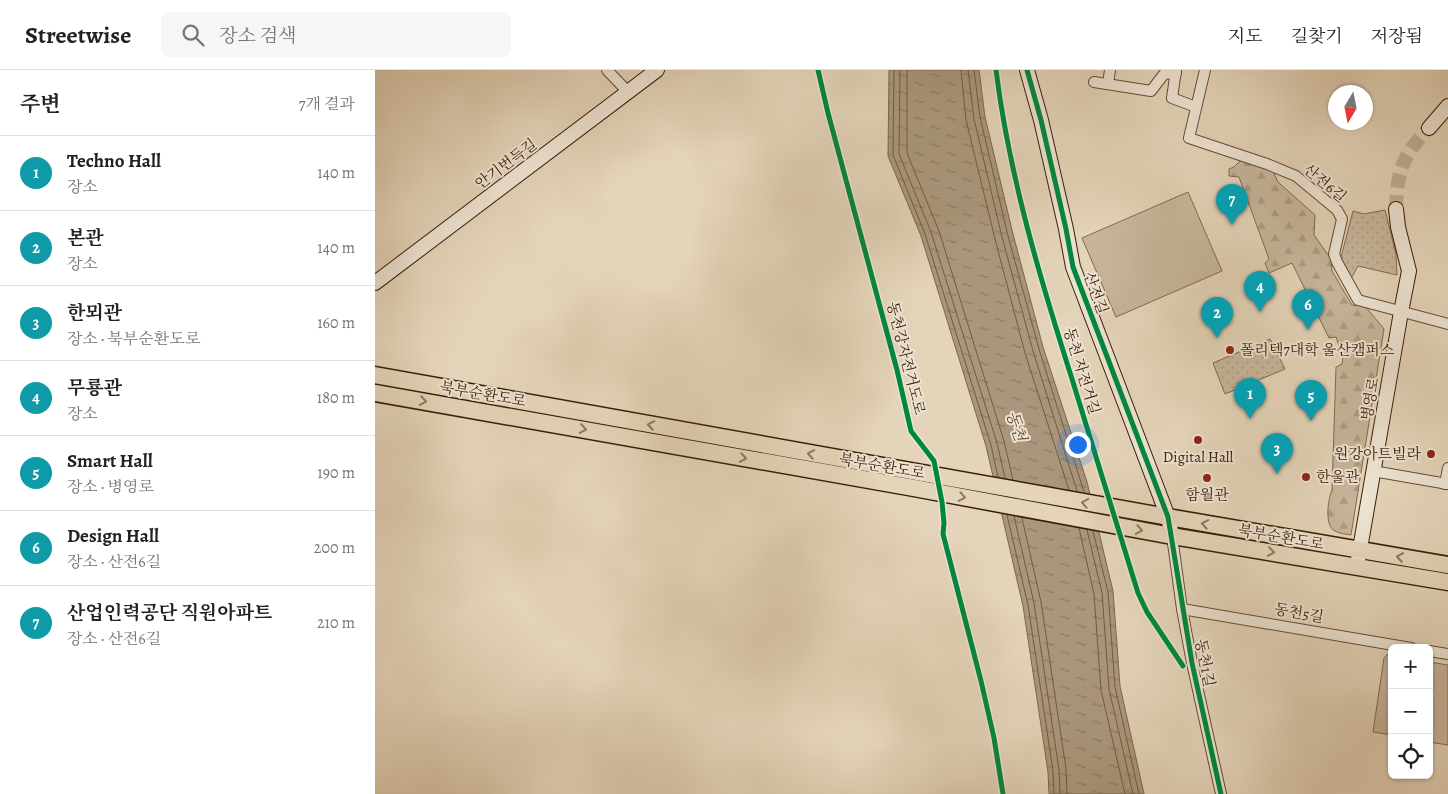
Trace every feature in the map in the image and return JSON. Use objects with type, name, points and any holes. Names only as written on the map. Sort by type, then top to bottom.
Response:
[{"type":"main road","name":"북부순환도로","points":[[375,375],[1168,518],[1358,558],[1448,582]]},
{"type":"main road","name":"북부순환도로","points":[[375,393],[914,488],[1171,536],[1358,558],[1448,565]]},
{"type":"street","points":[[607,70],[628,92]]},
{"type":"street","name":"안기번득길","points":[[375,283],[657,70]]},
{"type":"street","name":"산전길","points":[[1027,70],[1041,120],[1073,267],[1168,518],[1171,536]]},
{"type":"street","points":[[1107,84],[1110,70]]},
{"type":"street","points":[[1095,82],[1151,91],[1162,72],[1176,72],[1172,98],[1196,107],[1205,70]]},
{"type":"street","points":[[1429,128],[1448,106]]},
{"type":"street","name":"산전6길","points":[[1196,107],[1189,138],[1267,164],[1296,176],[1337,210],[1342,219],[1334,254],[1355,297],[1362,302],[1401,312]]},
{"type":"street","name":"병영로","points":[[1358,558],[1409,271],[1398,227],[1396,209]]},
{"type":"street","points":[[1401,312],[1448,324]]},
{"type":"street","points":[[1373,471],[1447,484],[1448,468]]},
{"type":"street","name":"동천1길","points":[[1171,536],[1192,663],[1221,794]]},
{"type":"street","name":"동천5길","points":[[1182,610],[1388,644]]},
{"type":"street","points":[[1433,652],[1448,654]]},
{"type":"green space","points":[[1242,159],[1273,171],[1278,182],[1315,215],[1314,235],[1331,259],[1332,271],[1352,305],[1365,306],[1384,329],[1351,535],[1335,531],[1329,524],[1328,518],[1329,500],[1332,490],[1336,367],[1342,364],[1343,357],[1336,337],[1329,338],[1292,263],[1269,273],[1265,263],[1269,259],[1239,177],[1229,176],[1229,169]]},
{"type":"green space","points":[[1188,192],[1222,271],[1116,317],[1082,238]]},
{"type":"green space","points":[[1385,210],[1396,254],[1397,275],[1358,266],[1349,282],[1339,265],[1353,211],[1364,214]]},
{"type":"green space","points":[[1270,339],[1285,369],[1225,394],[1213,363]]},
{"type":"green space","points":[[1388,654],[1388,734],[1373,732],[1384,658]]},
{"type":"green space","points":[[1433,663],[1448,665],[1448,745],[1433,743]]},
{"type":"water","name":"동천","points":[[889,70],[979,70],[985,117],[1013,234],[1043,347],[1087,482],[1113,591],[1120,686],[1144,794],[1049,794],[1048,772],[1023,606],[986,446],[921,236],[888,156]]},
{"type":"tunnel","points":[[1396,209],[1398,184],[1403,165],[1413,147],[1429,128]]},
{"type":"cycle path","name":"동천강자전거도로","points":[[818,70],[897,370],[911,431],[934,461],[942,502],[943,534],[981,681],[994,738],[1003,794]]},
{"type":"cycle path","name":"동천 자전거길","points":[[996,70],[1017,187],[1037,265],[1138,593],[1147,612],[1183,666]]},
{"type":"cycle path","points":[[1027,70],[1041,120],[1073,267],[1168,517],[1192,663],[1221,794]]},
{"type":"place","name":"산업인력공단 직원아파트","points":[[1232,225]]},
{"type":"place","name":"무룡관","points":[[1260,312]]},
{"type":"place","name":"Design Hall","points":[[1308,330]]},
{"type":"place","name":"본관","points":[[1217,338]]},
{"type":"place","name":"폴리텍7대학 울산캠퍼스","points":[[1230,350]]},
{"type":"place","name":"Techno Hall","points":[[1250,419]]},
{"type":"place","name":"Smart Hall","points":[[1311,421]]},
{"type":"place","name":"Digital Hall","points":[[1198,440]]},
{"type":"place","name":"원강아트빌라","points":[[1431,454]]},
{"type":"place","name":"한뫼관","points":[[1277,474]]},
{"type":"place","name":"한울관","points":[[1306,477]]},
{"type":"place","name":"함월관","points":[[1207,478]]}]
